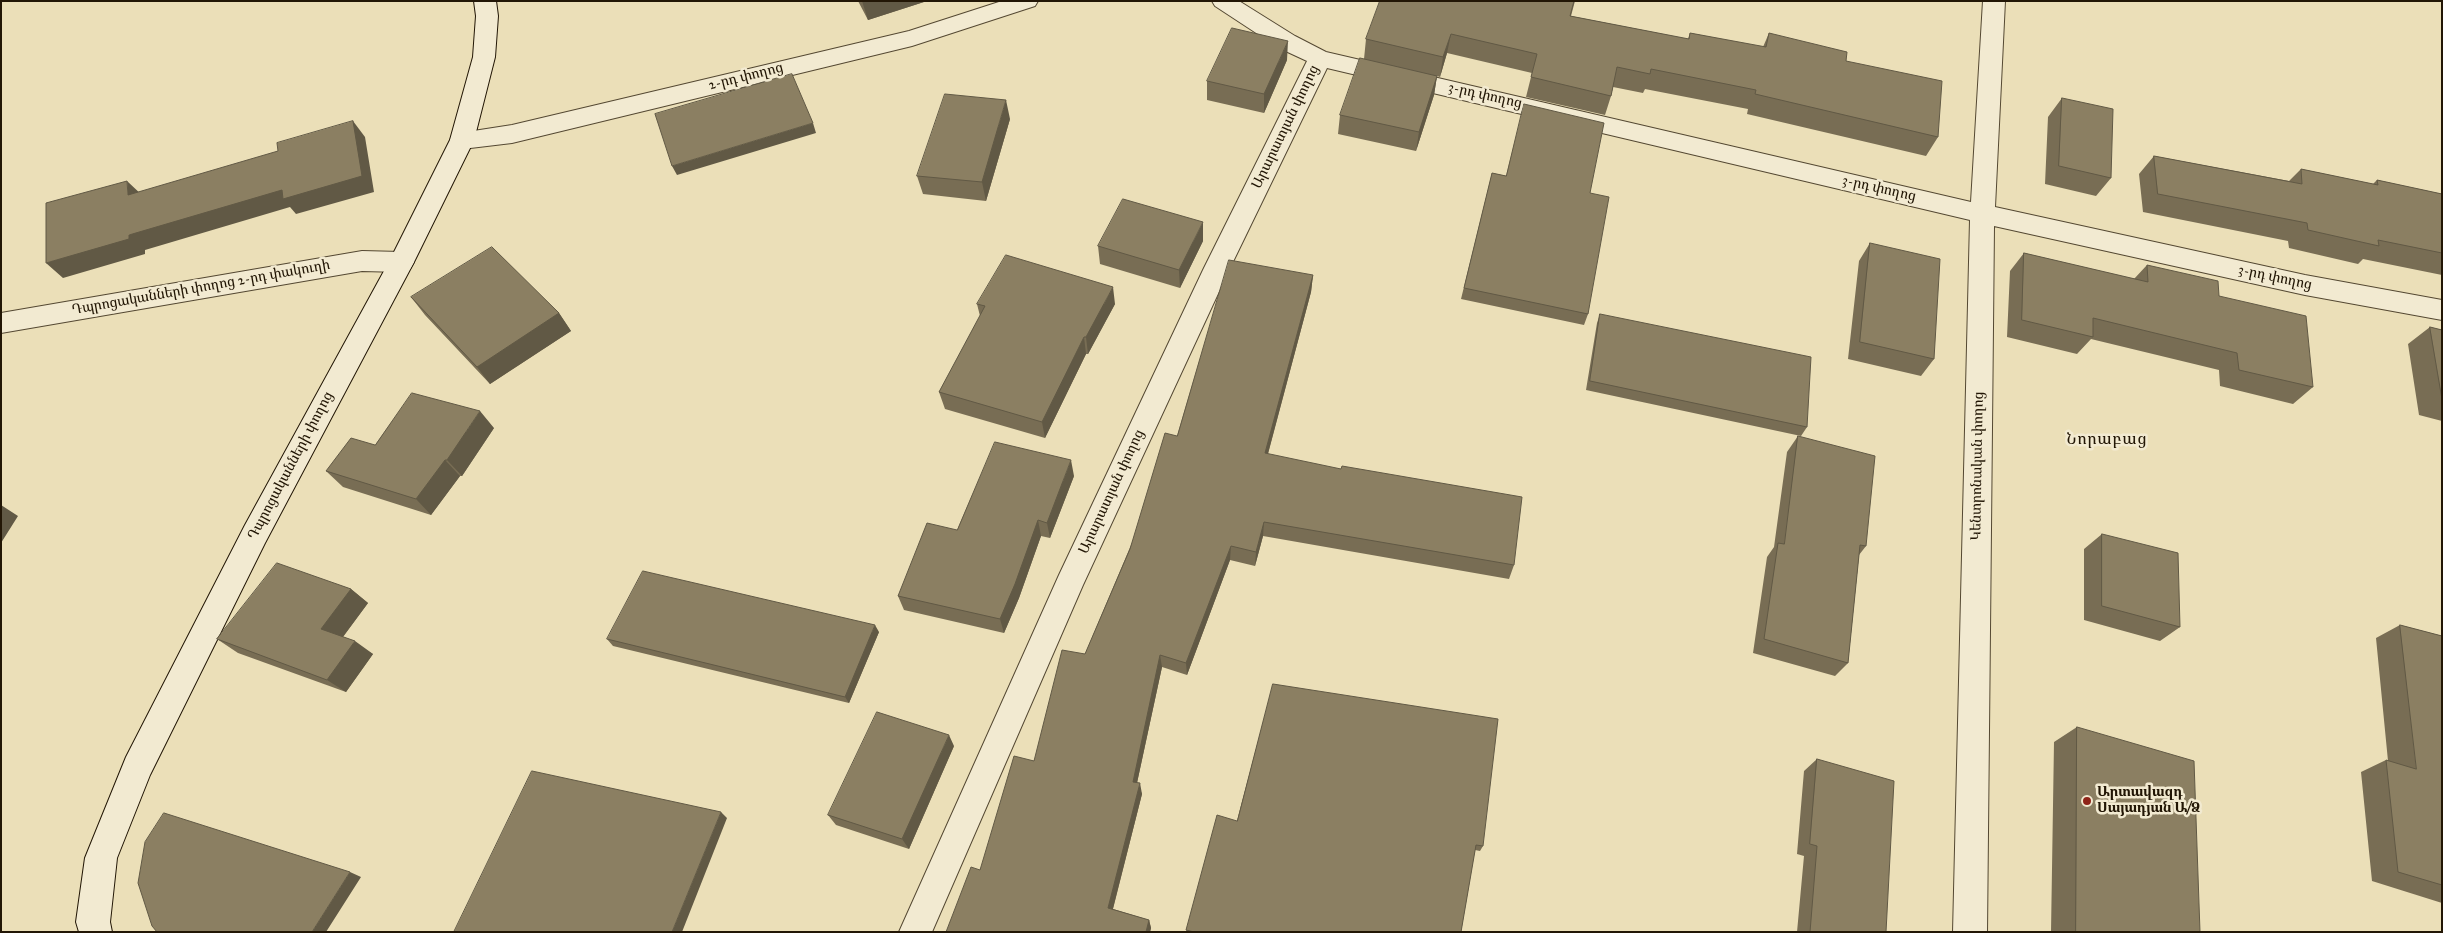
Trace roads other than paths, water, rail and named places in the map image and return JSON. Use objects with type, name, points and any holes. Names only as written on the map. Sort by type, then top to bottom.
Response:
[{"type":"street","name":"Դպրոցականների փողոց","points":[[96,932],[93,922],[102,858],[137,768],[255,534],[400,262],[462,140],[484,56],[485,1]]},
{"type":"street","name":"2-րդ փողոց","points":[[462,140],[512,134],[902,40],[1027,1]]},
{"type":"street","name":"3-րդ փողոց","points":[[1223,1],[1288,42],[1320,58],[1982,214],[2305,285],[2442,310]]},
{"type":"street","name":"Կենտրոնական փողոց","points":[[1970,932],[1982,214],[1994,1]]},
{"type":"street","name":"Արարատյան փողոց","points":[[915,932],[1069,584],[1216,270],[1320,58]]},
{"type":"street","name":"Դպրոցականների փողոց 2-րդ փակուղի","points":[[1,323],[362,261],[400,262]]},
{"type":"place","name":"Արտավազդ Սայադյան Ա/Ձ","points":[[2087,801]]},
{"type":"district","name":"Նորաբաց","points":[[2107,440]]}]
